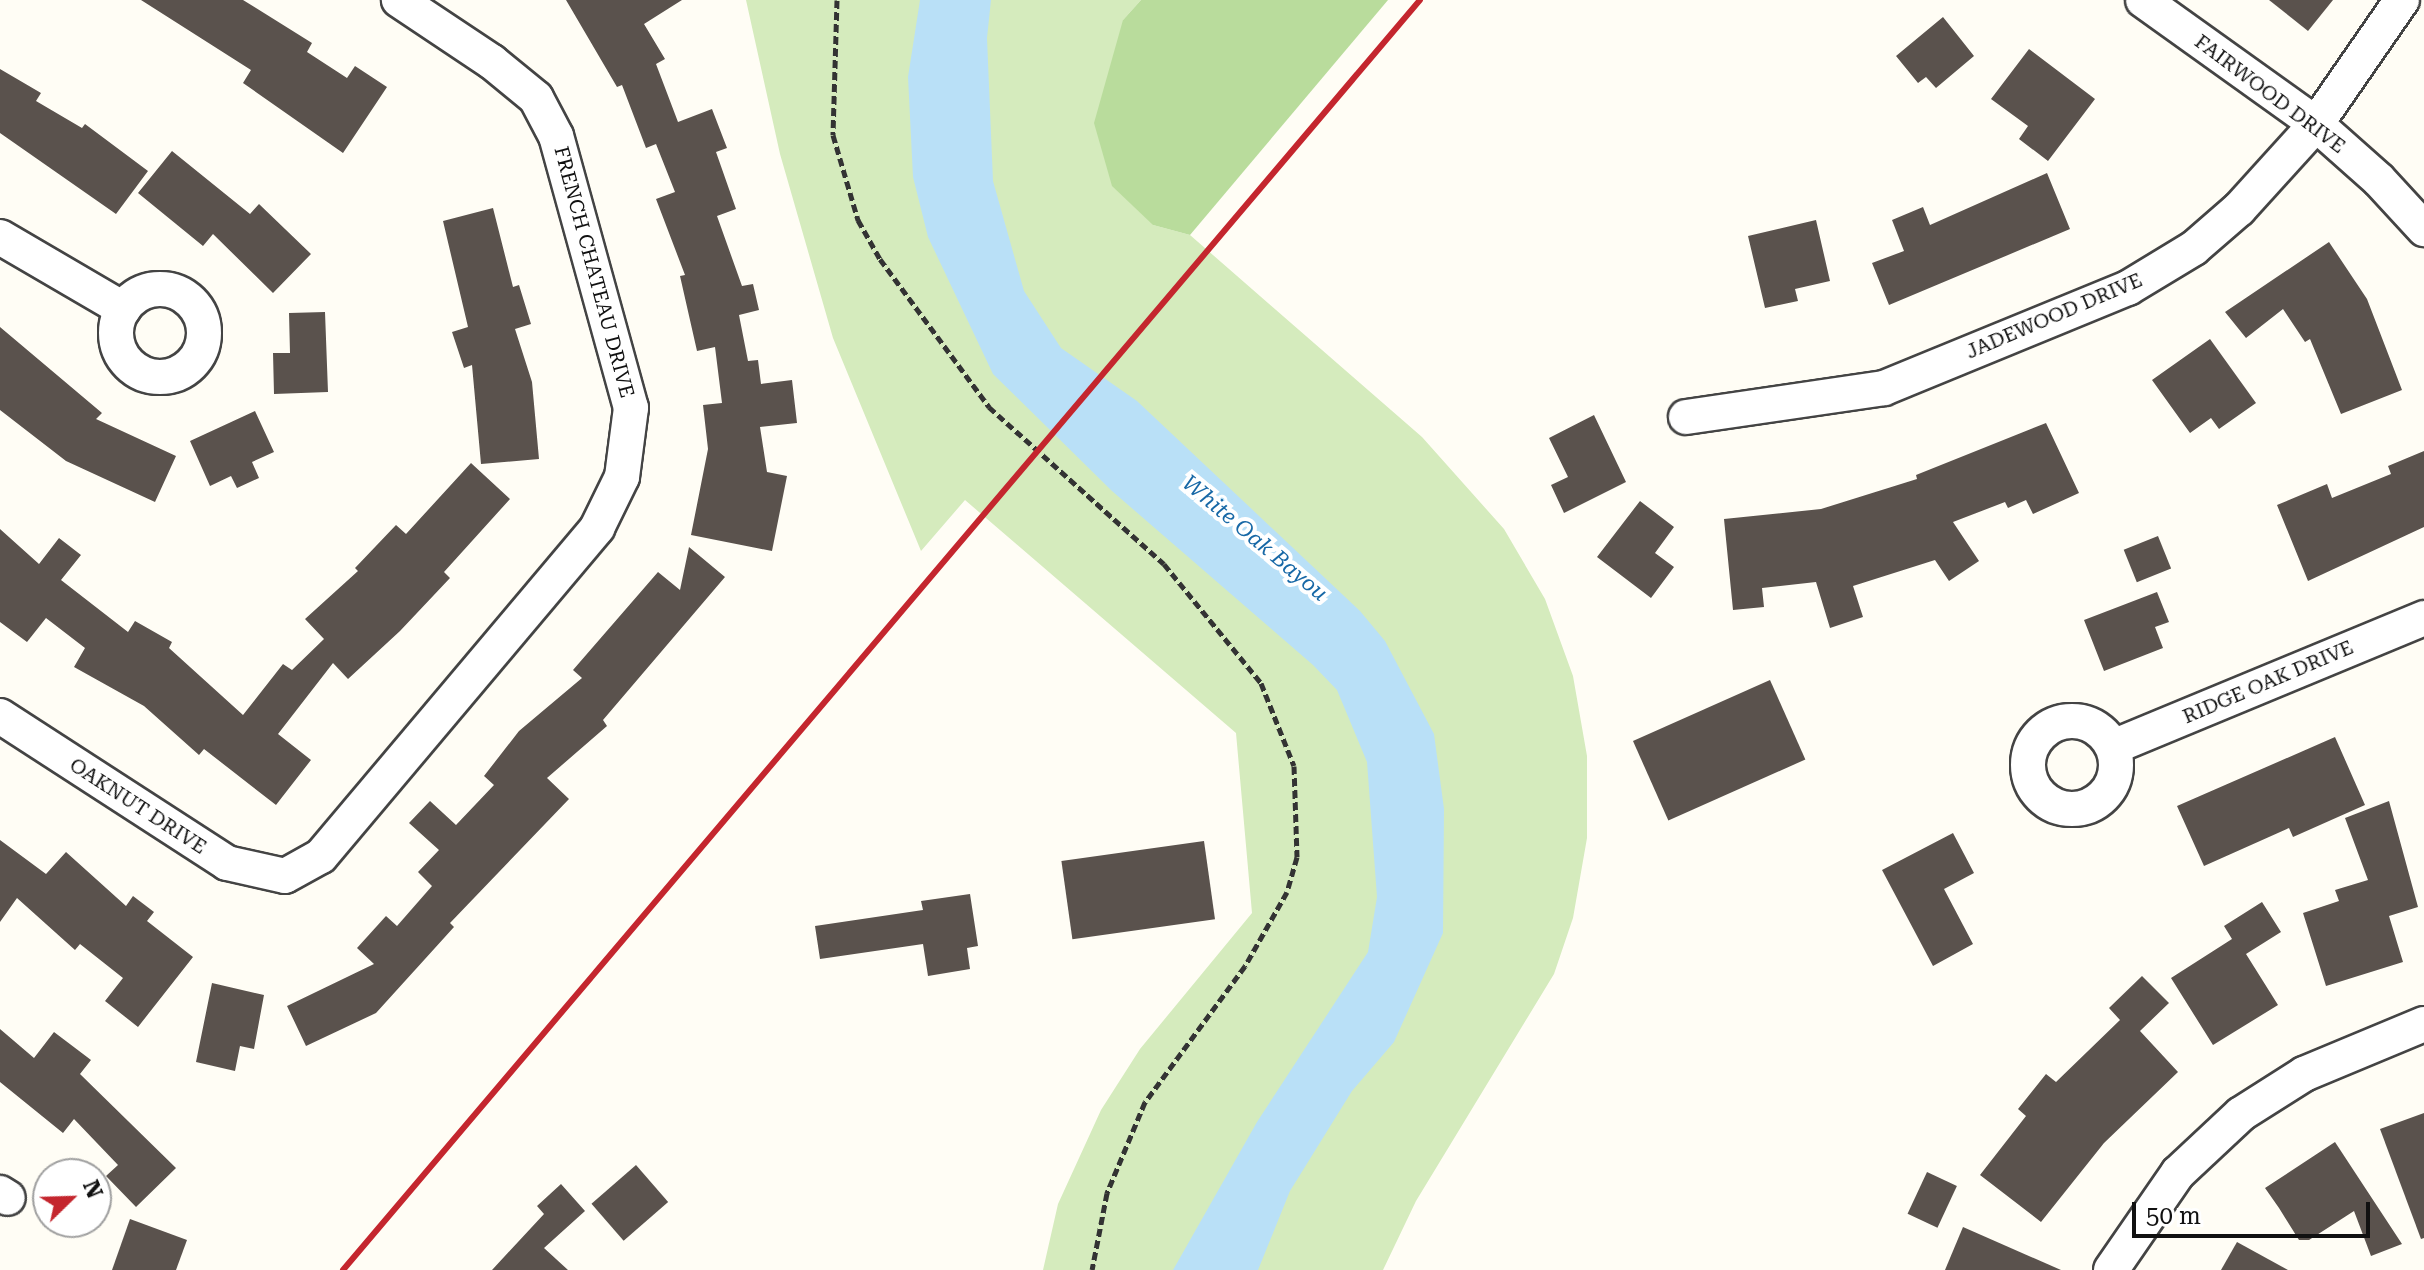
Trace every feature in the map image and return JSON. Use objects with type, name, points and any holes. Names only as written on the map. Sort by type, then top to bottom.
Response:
[{"type":"street","name":"FRENCH CHATEAU DRIVE","points":[[285,876],[321,856],[597,528],[622,477],[629,440],[631,408],[556,136],[536,98],[492,62],[399,0]]},
{"type":"street","name":"FAIRWOOD DRIVE","points":[[2143,0],[2316,124],[2379,180],[2424,229]]},
{"type":"street","name":"JADEWOOD DRIVE","points":[[1686,417],[1884,388],[2128,288],[2205,238],[2316,124],[2402,0]]},
{"type":"street","points":[[0,237],[123,309]]},
{"type":"street","name":"RIDGE OAK DRIVE","points":[[2113,747],[2424,618]]},
{"type":"street","name":"OAKNUT DRIVE","points":[[0,716],[227,863],[285,876]]},
{"type":"street","points":[[2111,1270],[2178,1173],[2241,1114],[2304,1074],[2424,1024]]},
{"type":"path","points":[[837,0],[833,135],[853,206],[880,259],[989,407],[1136,537],[1222,635],[1261,683],[1294,766],[1297,857],[1287,892],[1245,966],[1145,1102],[1107,1193],[1092,1270]]},
{"type":"green space","points":[[746,0],[1141,0],[1123,20],[1153,225],[1190,235],[1422,437],[1504,529],[1545,599],[1573,676],[1587,756],[1587,838],[1573,918],[1554,974],[1416,1201],[1383,1270],[1043,1270],[1058,1204],[1101,1110],[1140,1049],[1252,913],[1236,733],[965,500],[921,551],[833,338],[780,154]]},
{"type":"green space","points":[[1141,0],[1388,0],[1190,235],[1153,225],[1112,186],[1094,123],[1123,20]]},
{"type":"water","name":"White Oak Bayou","points":[[920,0],[991,0],[987,38],[993,181],[1024,291],[1061,348],[1137,401],[1360,611],[1385,641],[1434,734],[1444,809],[1443,933],[1394,1042],[1352,1091],[1290,1191],[1258,1270],[1173,1270],[1257,1122],[1368,952],[1377,897],[1367,762],[1337,690],[1313,665],[1112,491],[993,374],[928,237],[913,177],[908,77]]},
{"type":"building","points":[[141,0],[243,0],[312,43],[307,52],[347,78],[355,66],[387,87],[343,153],[243,83],[251,70]]},
{"type":"building","points":[[566,0],[682,0],[644,24],[665,59],[656,64],[678,122],[712,109],[727,148],[716,152],[736,209],[717,216],[742,286],[753,284],[759,310],[739,315],[748,361],[758,360],[761,384],[792,380],[797,423],[760,427],[767,472],[787,476],[772,551],[691,535],[708,449],[703,405],[722,403],[715,347],[697,351],[680,276],[685,275],[656,199],[675,192],[656,144],[646,148],[622,85],[617,87]]},
{"type":"building","points":[[2269,0],[2333,0],[2308,31]]},
{"type":"building","points":[[1943,17],[1974,56],[1936,88],[1926,77],[1918,83],[1896,56]]},
{"type":"building","points":[[2029,49],[2095,99],[2048,161],[2019,139],[2028,126],[1991,99]]},
{"type":"building","points":[[0,69],[41,93],[36,101],[82,128],[85,124],[148,171],[116,214],[0,133]]},
{"type":"building","points":[[172,151],[250,214],[259,204],[311,254],[273,293],[213,234],[203,246],[138,193]]},
{"type":"building","points":[[2047,173],[2070,229],[1889,305],[1872,263],[1904,251],[1892,220],[1923,207],[1930,225]]},
{"type":"building","points":[[493,208],[513,287],[519,285],[531,324],[515,329],[532,382],[539,459],[481,464],[472,365],[464,368],[452,332],[468,327],[443,221]]},
{"type":"building","points":[[1816,220],[1830,281],[1795,289],[1798,301],[1765,308],[1748,236]]},
{"type":"building","points":[[2329,242],[2367,299],[2402,390],[2341,414],[2310,339],[2305,342],[2283,309],[2246,338],[2225,312]]},
{"type":"building","points":[[325,312],[328,392],[274,394],[273,353],[290,353],[289,313]]},
{"type":"building","points":[[0,327],[102,413],[96,419],[176,456],[155,502],[66,461],[0,410]]},
{"type":"building","points":[[2210,339],[2256,403],[2219,429],[2211,418],[2190,433],[2152,380]]},
{"type":"building","points":[[255,411],[274,452],[252,462],[259,478],[237,488],[231,476],[210,486],[190,441]]},
{"type":"building","points":[[1594,415],[1626,482],[1564,513],[1551,485],[1568,477],[1549,438]]},
{"type":"building","points":[[2046,423],[2079,493],[2033,514],[2026,500],[2008,508],[2005,502],[1953,522],[1979,561],[1949,581],[1935,560],[1853,586],[1863,617],[1830,628],[1816,582],[1762,588],[1764,607],[1733,610],[1724,519],[1821,509],[1917,479],[1916,475]]},
{"type":"building","points":[[2424,451],[2424,527],[2308,581],[2277,505],[2327,484],[2332,498],[2391,474],[2388,466]]},
{"type":"building","points":[[471,463],[510,499],[444,572],[450,578],[400,631],[348,679],[333,663],[278,734],[311,760],[276,805],[204,749],[199,755],[144,706],[74,667],[85,648],[46,618],[27,642],[0,622],[0,529],[39,564],[59,538],[81,555],[61,580],[128,632],[135,621],[172,642],[169,648],[243,715],[283,664],[292,670],[324,639],[305,619],[358,571],[355,568],[396,525],[406,534]]},
{"type":"building","points":[[1640,501],[1674,527],[1655,553],[1674,567],[1651,598],[1597,557]]},
{"type":"building","points":[[2158,536],[2171,568],[2137,582],[2124,550]]},
{"type":"building","points":[[689,547],[725,577],[603,720],[607,726],[547,778],[569,799],[450,923],[454,927],[376,1013],[306,1046],[287,1006],[374,964],[357,948],[386,916],[397,926],[432,886],[418,872],[439,850],[409,823],[430,801],[456,825],[494,785],[484,776],[519,731],[582,678],[573,670],[658,572],[680,590]]},
{"type":"building","points":[[2157,592],[2169,622],[2155,627],[2163,648],[2104,671],[2084,620]]},
{"type":"building","points":[[1770,680],[1805,759],[1668,820],[1633,741]]},
{"type":"building","points":[[2335,737],[2365,805],[2293,837],[2289,828],[2204,866],[2177,806]]},
{"type":"building","points":[[2389,801],[2418,907],[2389,916],[2403,962],[2326,986],[2303,913],[2339,901],[2335,890],[2368,880],[2345,818]]},
{"type":"building","points":[[1953,833],[1974,873],[1944,889],[1973,944],[1933,966],[1882,870]]},
{"type":"building","points":[[0,840],[46,874],[66,852],[126,906],[133,896],[154,912],[147,921],[193,957],[138,1027],[105,1001],[123,978],[80,944],[75,950],[17,898],[0,922]]},
{"type":"building","points":[[1204,841],[1215,919],[1072,939],[1061,861]]},
{"type":"building","points":[[970,894],[978,946],[967,948],[970,969],[928,976],[923,944],[820,959],[815,926],[923,910],[921,901]]},
{"type":"building","points":[[2262,902],[2281,932],[2246,954],[2278,1005],[2213,1045],[2171,978],[2232,939],[2224,926]]},
{"type":"building","points":[[2142,976],[2169,1003],[2140,1031],[2178,1072],[2104,1143],[2041,1222],[1980,1175],[2026,1116],[2018,1109],[2046,1074],[2056,1082],[2120,1020],[2109,1008]]},
{"type":"building","points":[[212,983],[264,995],[254,1049],[240,1046],[235,1071],[196,1062]]},
{"type":"building","points":[[0,1029],[34,1058],[54,1032],[91,1060],[80,1074],[176,1168],[136,1207],[112,1182],[112,1170],[118,1165],[74,1119],[63,1133],[0,1082]]},
{"type":"building","points":[[2424,1113],[2424,1238],[2421,1239],[2380,1129]]},
{"type":"building","points":[[2335,1142],[2402,1244],[2371,1256],[2354,1211],[2309,1240],[2299,1240],[2265,1188]]},
{"type":"building","points":[[636,1165],[668,1202],[624,1241],[591,1204]]},
{"type":"building","points":[[1927,1172],[1957,1186],[1937,1228],[1908,1214]]},
{"type":"building","points":[[561,1184],[585,1211],[544,1248],[568,1270],[492,1270],[544,1214],[537,1206]]},
{"type":"building","points":[[130,1219],[187,1240],[176,1270],[112,1270]]},
{"type":"building","points":[[1963,1227],[2061,1270],[1945,1270]]},
{"type":"building","points":[[2237,1242],[2288,1270],[2221,1270]]},
{"type":"railway","points":[[343,1270],[1420,0]]}]
